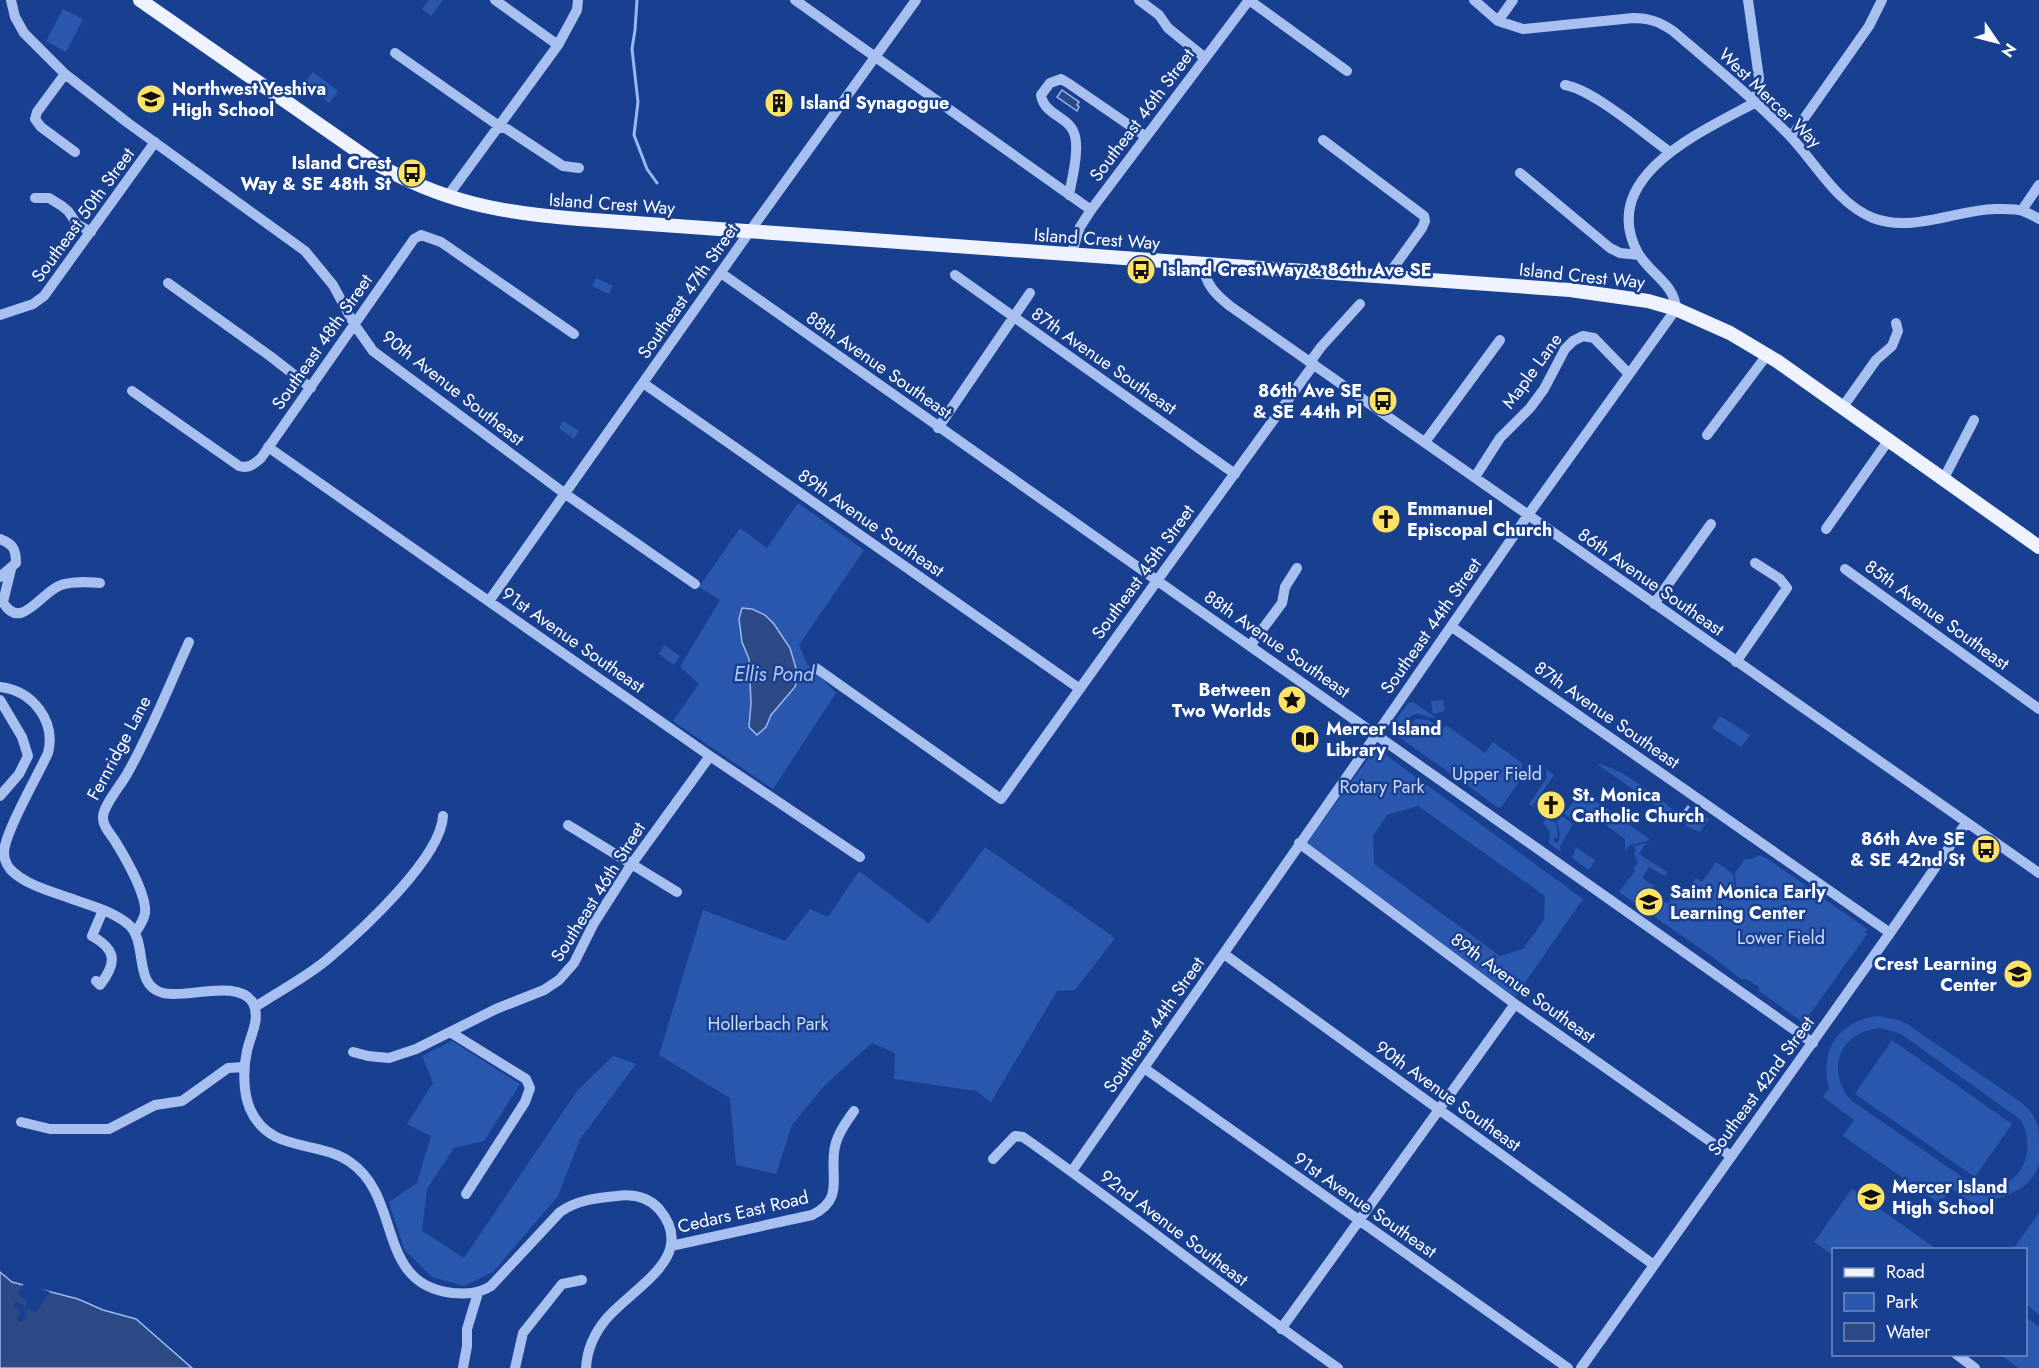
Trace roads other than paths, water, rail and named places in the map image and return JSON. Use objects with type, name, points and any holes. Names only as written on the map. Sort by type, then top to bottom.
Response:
[{"type":"main road","name":"Island Crest Way","points":[[140,0],[364,157],[401,177],[447,197],[491,209],[528,215],[1639,298],[1676,309],[1730,333],[1767,355],[2039,547]]},
{"type":"street","name":"90th Avenue Southeast","points":[[12,0],[15,17],[24,33],[64,74],[305,251],[330,279],[354,324],[367,343],[384,360],[564,493],[695,584]]},
{"type":"street","points":[[495,0],[558,45]]},
{"type":"street","points":[[795,0],[1090,210]]},
{"type":"street","name":"Southeast 47th Street","points":[[489,601],[916,0]]},
{"type":"street","points":[[1139,0],[1152,4],[1168,28],[1205,58]]},
{"type":"street","points":[[1249,0],[1347,71]]},
{"type":"street","name":"Southeast 46th Street","points":[[1071,255],[1080,226],[1090,210],[1249,0]]},
{"type":"street","name":"West Mercer Way","points":[[1474,0],[1498,21],[1523,29],[1633,18],[1645,18],[1659,22],[1673,31],[1756,102],[1791,136],[1839,193],[1855,207],[1873,218],[1895,223],[1919,222],[1985,209],[2022,210],[2039,219]]},
{"type":"street","points":[[1498,21],[1513,0]]},
{"type":"street","points":[[1676,309],[1671,291],[1639,255],[1631,232],[1632,203],[1642,179],[1670,152],[1756,102],[1759,78],[1749,0]]},
{"type":"street","points":[[1791,136],[1869,26],[1882,0]]},
{"type":"street","points":[[447,197],[558,45],[578,5]]},
{"type":"street","points":[[395,53],[500,126],[563,166],[579,168]]},
{"type":"street","points":[[64,74],[37,111],[35,119],[75,152]]},
{"type":"street","points":[[1069,195],[1076,137],[1070,126],[1045,107],[1042,101],[1041,95],[1050,83],[1061,79],[1145,136]]},
{"type":"street","points":[[1565,85],[1573,86],[1591,95],[1670,152]]},
{"type":"street","points":[[1323,140],[1424,216],[1425,221],[1422,228],[1386,278]]},
{"type":"street","name":"Southeast 50th Street","points":[[0,315],[33,304],[44,296],[155,142]]},
{"type":"street","points":[[1520,173],[1610,248],[1620,253],[1639,255]]},
{"type":"street","points":[[2022,210],[2039,185]]},
{"type":"street","points":[[35,198],[49,198],[68,211],[77,224],[91,232]]},
{"type":"street","name":"Southeast 48th Street","points":[[132,390],[239,466],[248,467],[261,458],[414,239],[421,235],[441,242],[574,334]]},
{"type":"street","name":"86th Avenue Southeast","points":[[1203,264],[1204,276],[1217,296],[2039,873]]},
{"type":"street","name":"88th Avenue Southeast","points":[[721,273],[1813,1043]]},
{"type":"street","name":"87th Avenue Southeast","points":[[955,275],[1235,474]]},
{"type":"street","points":[[168,283],[311,388]]},
{"type":"street","points":[[939,428],[1030,293]]},
{"type":"street","name":"Southeast 45th Street","points":[[816,668],[1001,800],[1235,474],[1321,347],[1360,304]]},
{"type":"street","name":"Southeast 44th Street","points":[[1072,1171],[1528,515],[1676,309]]},
{"type":"street","points":[[1842,408],[1876,360],[1892,346],[1898,331],[1896,323]]},
{"type":"street","name":"Maple Lane","points":[[1475,477],[1500,438],[1530,408],[1544,389],[1566,349],[1573,341],[1583,336],[1594,338],[1628,373]]},
{"type":"street","points":[[1425,442],[1500,340]]},
{"type":"street","points":[[1707,435],[1767,355]]},
{"type":"street","name":"89th Avenue Southeast","points":[[643,383],[1080,689]]},
{"type":"street","points":[[1943,480],[1974,420]]},
{"type":"street","points":[[1826,529],[1888,441]]},
{"type":"street","name":"91st Avenue Southeast","points":[[268,447],[710,756],[860,857]]},
{"type":"street","points":[[1654,604],[1712,524]]},
{"type":"street","points":[[0,539],[9,542],[16,551],[16,563],[0,577]]},
{"type":"street","points":[[1736,662],[1787,588],[1780,579],[1755,563]]},
{"type":"street","points":[[1250,646],[1282,603],[1286,587],[1297,568]]},
{"type":"street","points":[[11,569],[3,602],[13,613],[21,614],[27,611],[50,591],[61,585],[79,582],[100,583]]},
{"type":"street","name":"85th Avenue Southeast","points":[[1845,570],[2039,709]]},
{"type":"street","name":"87th Avenue Southeast","points":[[1452,627],[1890,933]]},
{"type":"street","name":"Fernridge Lane","points":[[135,933],[143,918],[144,904],[136,881],[107,830],[102,816],[144,741],[189,642]]},
{"type":"street","points":[[0,687],[26,696],[36,704],[44,714],[50,730],[51,742],[5,846],[5,860],[8,867],[23,879],[103,910],[129,925],[139,943],[143,974],[150,986],[161,992],[179,995],[229,990],[251,1000],[255,1007],[255,1024],[244,1067],[247,1100],[260,1125],[277,1138],[342,1157],[365,1175],[381,1201],[399,1258],[408,1271],[430,1287],[445,1292],[478,1293],[491,1286],[560,1212],[570,1205],[622,1195],[649,1200],[667,1220],[671,1229],[671,1246],[667,1257],[654,1275],[606,1318],[591,1344],[586,1368]]},
{"type":"street","points":[[0,700],[22,737],[28,756],[19,774],[0,796]]},
{"type":"street","name":"Southeast 46th Street","points":[[353,1052],[389,1058],[416,1050],[496,1009],[544,990],[559,980],[574,963],[594,923],[631,865],[710,756]]},
{"type":"street","points":[[255,1007],[327,959],[381,909],[432,849],[443,825],[443,816]]},
{"type":"street","name":"Southeast 42nd Street","points":[[1581,1368],[1813,1043],[1966,823]]},
{"type":"street","points":[[568,825],[677,892]]},
{"type":"street","name":"89th Avenue Southeast","points":[[1299,843],[1515,1004],[1731,1156]]},
{"type":"street","points":[[96,981],[100,985],[107,976],[112,963],[112,956],[108,948],[92,936],[103,910]]},
{"type":"street","name":"90th Avenue Southeast","points":[[1224,954],[1654,1265]]},
{"type":"street","points":[[1281,1329],[1515,1004]]},
{"type":"street","points":[[450,1032],[526,1079],[530,1088],[525,1102],[466,1194]]},
{"type":"street","points":[[21,1122],[50,1129],[109,1129],[155,1105],[182,1101],[228,1068],[244,1067]]},
{"type":"street","name":"91st Avenue Southeast","points":[[1144,1068],[1568,1368]]},
{"type":"street","name":"Cedars East Road","points":[[671,1246],[812,1215],[822,1210],[828,1204],[834,1191],[834,1154],[838,1137],[854,1111]]},
{"type":"street","name":"92nd Avenue Southeast","points":[[993,1160],[1015,1136],[1023,1137],[1072,1171],[1281,1329],[1338,1368]]},
{"type":"street","points":[[515,1368],[523,1333],[562,1284],[582,1280]]},
{"type":"street","points":[[463,1368],[467,1329],[478,1293]]},
{"type":"street","points":[[1959,1356],[1975,1368]]},
{"type":"water","points":[[1062,90],[1079,102],[1077,111],[1057,97]]},
{"type":"water","name":"Ellis Pond","points":[[742,608],[752,609],[765,615],[774,624],[790,648],[798,675],[795,687],[771,715],[766,727],[757,735],[749,727],[751,703],[749,659],[742,642],[739,619]]},
{"type":"water","points":[[0,1272],[12,1282],[78,1299],[103,1310],[136,1319],[192,1368],[0,1368]]},
{"type":"waterway","points":[[637,0],[632,49],[638,102],[634,135],[647,169],[657,183]]},
{"type":"waterway","points":[[1681,817],[1688,807]]},
{"type":"place","name":"Northwest Yeshiva High School","points":[[151,99]]},
{"type":"place","name":"Island Synagogue","points":[[779,103]]},
{"type":"place","name":"Island Crest Way & SE 48th St","points":[[412,173]]},
{"type":"place","name":"Island Crest Way & 86th Ave SE","points":[[1141,270]]},
{"type":"place","name":"86th Ave SE & SE 44th Pl","points":[[1383,401]]},
{"type":"place","name":"Emmanuel Episcopal Church","points":[[1386,519]]},
{"type":"place","name":"Between Two Worlds","points":[[1292,700]]},
{"type":"place","name":"Mercer Island Library","points":[[1305,739]]},
{"type":"place","name":"St. Monica Catholic Church","points":[[1551,805]]},
{"type":"place","name":"86th Ave SE & SE 42nd St","points":[[1986,849]]},
{"type":"place","name":"Saint Monica Early Learning Center","points":[[1649,902]]},
{"type":"place","name":"Crest Learning Center","points":[[2018,974]]},
{"type":"place","name":"Mercer Island High School","points":[[1871,1197]]},
{"type":"park label","name":"Upper Field","points":[[1497,774]]},
{"type":"park label","name":"Rotary Park","points":[[1382,787]]},
{"type":"park label","name":"Lower Field","points":[[1781,938]]},
{"type":"park label","name":"Hollerbach Park","points":[[768,1024]]}]
